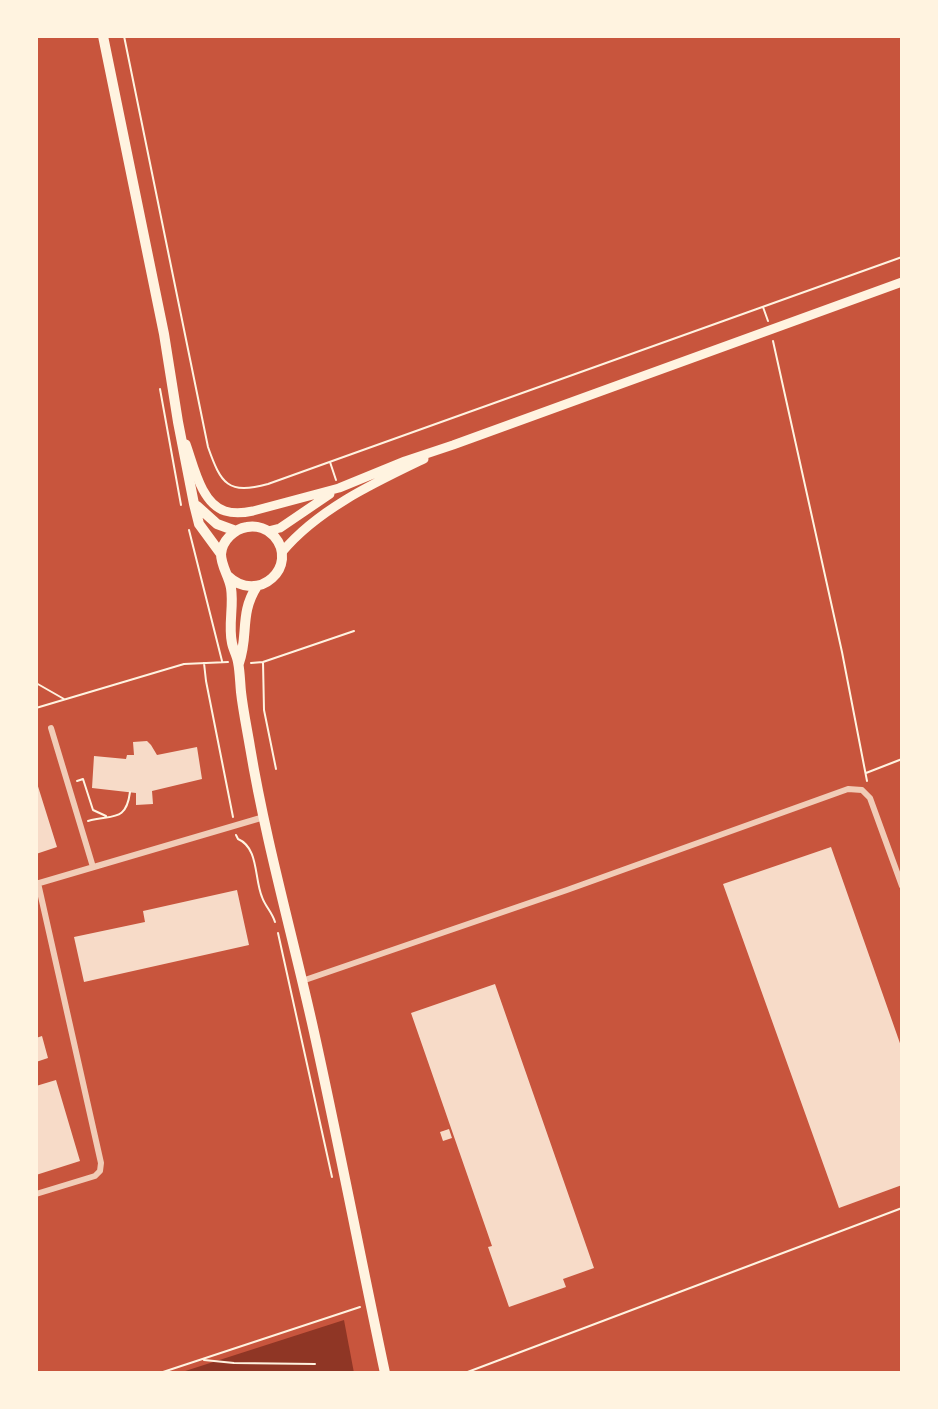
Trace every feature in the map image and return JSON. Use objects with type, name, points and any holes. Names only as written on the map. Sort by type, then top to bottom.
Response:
[{"type":"main road","points":[[102,36],[164,333],[194,504],[199,524],[221,554]]},
{"type":"main road","points":[[178,422],[206,494],[217,507],[225,511],[253,512],[339,488],[396,464],[902,282]]},
{"type":"main road","points":[[282,552],[299,532],[327,512],[400,471],[453,445]]},
{"type":"main road","points":[[268,531],[280,528],[339,488]]},
{"type":"main road","points":[[194,504],[217,525],[236,531]]},
{"type":"main road","points":[[228,576],[239,584],[257,586],[274,577],[281,565],[282,552],[275,537],[268,531],[249,526],[236,531],[226,540],[221,554],[232,598],[231,641],[239,663]]},
{"type":"main road","points":[[257,586],[246,610],[239,663],[241,693],[252,762],[314,1032],[385,1373]]},
{"type":"street","points":[[51,728],[93,867]]},
{"type":"street","points":[[302,981],[524,905],[848,789],[863,790],[870,798],[902,886]]},
{"type":"street","points":[[36,1194],[95,1176],[100,1171],[101,1163],[37,884],[264,817]]},
{"type":"path","points":[[124,36],[208,447],[219,473],[232,486],[248,490],[902,257]]},
{"type":"path","points":[[763,307],[771,329],[842,652],[866,773],[867,780],[863,790]]},
{"type":"path","points":[[329,462],[339,488]]},
{"type":"path","points":[[36,708],[184,664],[222,661],[263,662],[354,631]]},
{"type":"path","points":[[263,662],[264,710],[276,769]]},
{"type":"path","points":[[204,663],[234,825],[238,839],[245,842],[251,849],[261,896],[273,914],[322,1133]]},
{"type":"path","points":[[36,683],[64,699]]},
{"type":"path","points":[[866,773],[902,759]]},
{"type":"path","points":[[68,783],[83,779],[93,810],[106,816]]},
{"type":"path","points":[[80,824],[106,816],[116,816],[128,806],[130,792]]},
{"type":"path","points":[[465,1373],[902,1208]]},
{"type":"path","points":[[160,1373],[371,1304]]},
{"type":"path","points":[[201,1359],[234,1363],[315,1364]]},
{"type":"shaded area","points":[[344,1320],[354,1373],[179,1373]]},
{"type":"building","points":[[147,741],[157,755],[197,747],[202,779],[152,791],[153,804],[136,805],[136,793],[92,788],[94,756],[126,759],[127,755],[134,755],[133,742]]},
{"type":"building","points":[[36,780],[57,847],[36,854]]},
{"type":"building","points":[[831,847],[902,1049],[902,1185],[839,1208],[723,884]]},
{"type":"building","points":[[237,890],[249,945],[84,982],[74,937],[145,922],[143,911]]},
{"type":"building","points":[[495,984],[594,1268],[563,1279],[566,1287],[509,1307],[488,1247],[492,1246],[411,1013]]},
{"type":"building","points":[[42,1036],[48,1058],[36,1062],[36,1038]]},
{"type":"building","points":[[56,1080],[80,1161],[36,1175],[36,1086]]},
{"type":"building","points":[[449,1129],[452,1138],[443,1141],[440,1132]]}]
